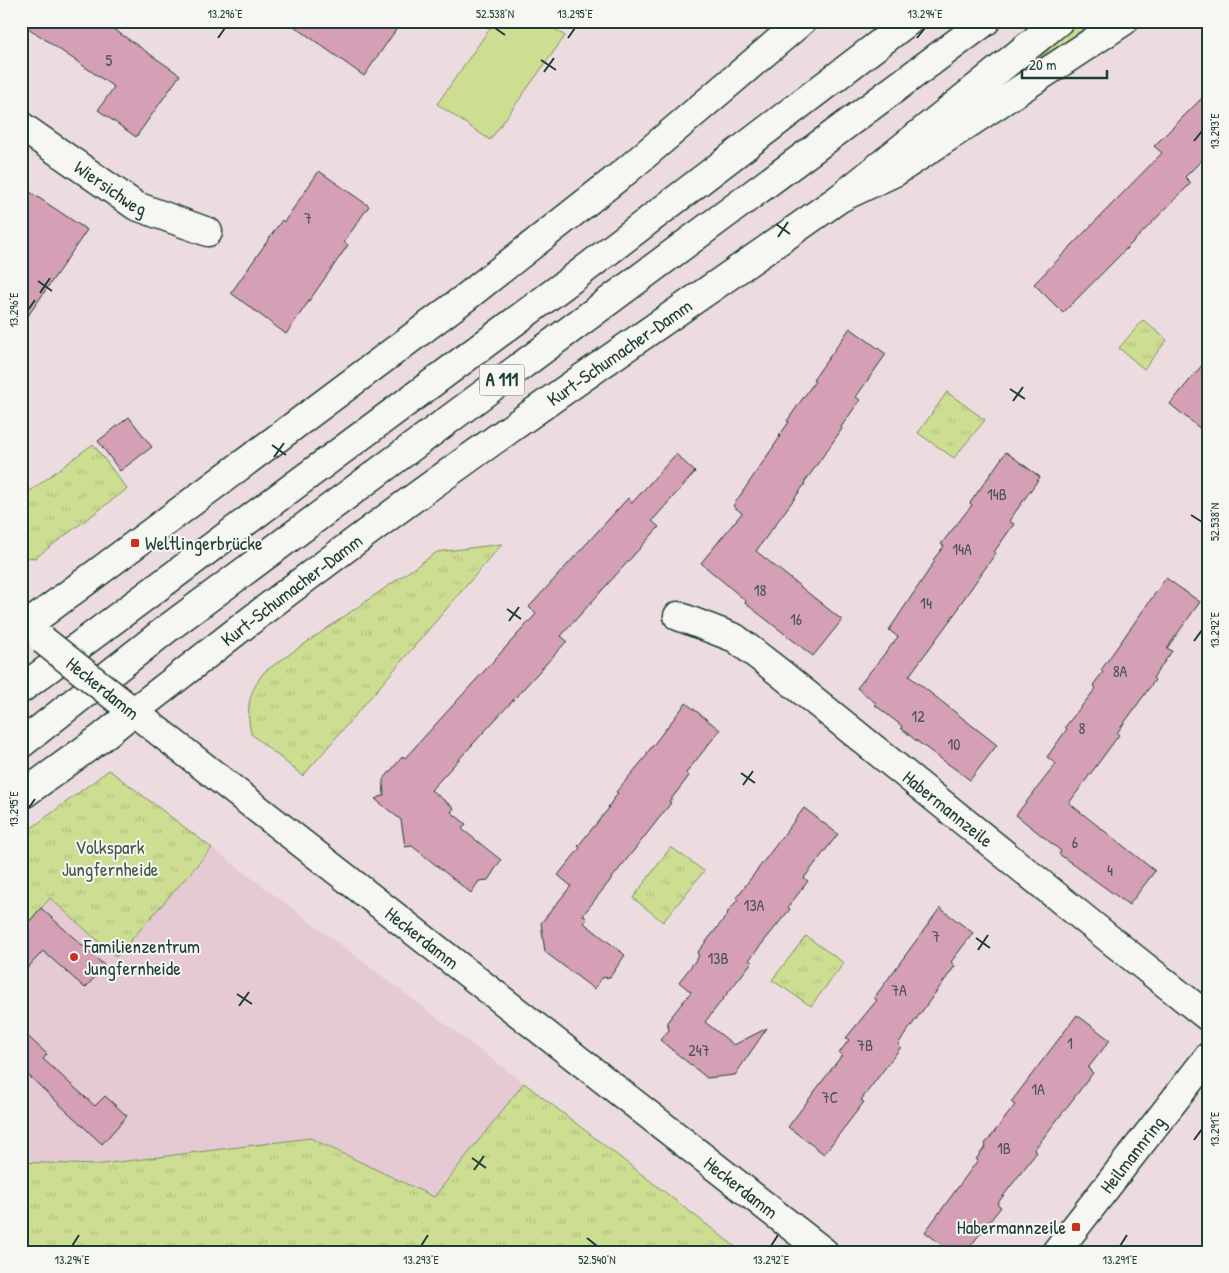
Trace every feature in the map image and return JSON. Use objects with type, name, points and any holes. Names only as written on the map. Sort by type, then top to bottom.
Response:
[{"type":"main road","points":[[28,630],[465,298],[626,171],[802,21]]},
{"type":"main road","name":"A 111","points":[[21,689],[584,270],[910,21]]},
{"type":"main road","name":"A 111","points":[[21,744],[168,628],[986,21]]},
{"type":"main road","points":[[840,198],[1059,21]]},
{"type":"main road","name":"Kurt-Schumacher-Damm","points":[[21,796],[100,738],[124,705],[840,198],[895,172],[1124,21]]},
{"type":"main road","name":"Wiersichweg","points":[[21,126],[136,206],[208,232]]},
{"type":"main road","name":"Habermannzeile","points":[[678,616],[735,638],[1208,1017]]},
{"type":"main road","name":"Heckerdamm","points":[[28,630],[824,1252]]},
{"type":"main road","name":"Heilmannring","points":[[1056,1252],[1208,1058]]},
{"type":"shaded area","points":[[212,848],[524,1083],[434,1197],[310,1138],[95,1165],[21,1162],[21,931],[50,898],[116,957]]},
{"type":"green space","points":[[495,21],[543,21],[565,36],[490,140],[437,104]]},
{"type":"green space","points":[[1081,21],[1095,21],[1022,73]]},
{"type":"green space","points":[[1143,320],[1167,340],[1144,369],[1119,348]]},
{"type":"green space","points":[[947,392],[985,420],[954,458],[918,433]]},
{"type":"green space","points":[[93,444],[127,489],[35,558],[21,557],[21,498]]},
{"type":"green space","points":[[502,544],[303,776],[251,734],[250,701],[255,687],[264,672],[437,552]]},
{"type":"green space","name":"Volkspark Jungfernheide","points":[[109,770],[212,848],[116,957],[50,898],[21,931],[21,836]]},
{"type":"green space","points":[[671,847],[704,871],[663,922],[633,898]]},
{"type":"green space","points":[[806,936],[844,963],[811,1006],[772,980]]},
{"type":"green space","points":[[524,1083],[742,1252],[21,1252],[21,1162],[95,1165],[310,1138],[434,1197]]},
{"type":"building","points":[[21,21],[102,21],[180,75],[136,137],[98,110],[114,87],[21,23]]},
{"type":"building","points":[[287,21],[402,21],[364,76]]},
{"type":"building","points":[[1208,92],[1208,154],[1185,177],[1191,183],[1063,313],[1034,284],[1162,153],[1154,146]]},
{"type":"building","points":[[319,171],[369,206],[344,242],[348,245],[286,334],[231,293]]},
{"type":"building","points":[[21,186],[87,230],[21,326]]},
{"type":"building","points":[[850,328],[886,354],[856,397],[860,400],[841,427],[842,429],[756,551],[842,620],[813,656],[745,603],[746,601],[701,563],[742,513],[733,506],[780,437],[789,422],[787,421],[815,381],[813,380]]},
{"type":"building","points":[[1208,358],[1208,435],[1170,404]]},
{"type":"building","points":[[129,417],[152,447],[120,471],[98,441]]},
{"type":"building","points":[[1006,452],[1040,477],[1009,521],[1014,524],[994,552],[996,553],[959,608],[909,676],[997,745],[970,780],[914,739],[901,728],[902,726],[857,688],[898,637],[889,630],[935,561],[933,560],[944,546],[941,544],[972,505],[970,503]]},
{"type":"building","points":[[676,454],[695,472],[652,521],[659,527],[561,636],[567,641],[431,790],[454,808],[451,812],[466,824],[462,829],[501,860],[488,880],[479,881],[471,893],[412,846],[405,847],[401,820],[375,799],[384,795],[383,780],[403,756],[405,758],[536,614],[529,607],[628,498],[632,503]]},
{"type":"building","points":[[1166,578],[1200,602],[1167,648],[1172,651],[1153,678],[1155,680],[1117,733],[1119,735],[1069,803],[1155,871],[1129,905],[1059,854],[1061,851],[1016,815],[1056,764],[1047,757],[1067,729],[1065,727],[1096,688],[1093,685],[1103,672],[1101,670]]},
{"type":"building","points":[[686,703],[720,730],[686,773],[689,776],[669,802],[671,803],[583,915],[587,919],[584,923],[625,955],[610,977],[602,978],[594,989],[545,952],[541,923],[571,886],[558,875],[580,848],[578,846],[609,808],[618,793],[616,792],[648,754]]},
{"type":"building","points":[[804,808],[838,834],[804,878],[808,881],[788,907],[790,909],[749,960],[752,962],[705,1022],[734,1045],[767,1028],[735,1075],[707,1078],[660,1040],[669,1030],[667,1022],[691,992],[679,982],[699,956],[697,953],[728,914],[738,899],[736,898]]},
{"type":"building","name":"Familienzentrum Jungfernheide","points":[[41,908],[105,966],[85,988],[43,951],[21,975],[21,931]]},
{"type":"building","points":[[940,908],[973,933],[951,962],[955,966],[898,1044],[901,1047],[861,1100],[864,1102],[824,1154],[788,1127],[842,1055],[839,1053],[849,1040],[846,1038],[877,1000],[874,998]]},
{"type":"building","points":[[1077,1015],[1110,1040],[1088,1068],[1093,1073],[1034,1150],[1037,1152],[997,1204],[1001,1207],[972,1244],[965,1252],[951,1252],[925,1232],[978,1160],[976,1159],[986,1146],[985,1144],[1015,1105],[1011,1102]]},
{"type":"building","points":[[21,1030],[47,1054],[43,1059],[95,1106],[105,1096],[127,1116],[102,1144],[28,1075],[21,1082]]},
{"type":"place","name":"Weltlingerbrücke","points":[[135,543]]},
{"type":"place","name":"Familienzentrum Jungfernheide","points":[[74,957]]},
{"type":"place","name":"Habermannzeile","points":[[1076,1227]]}]
